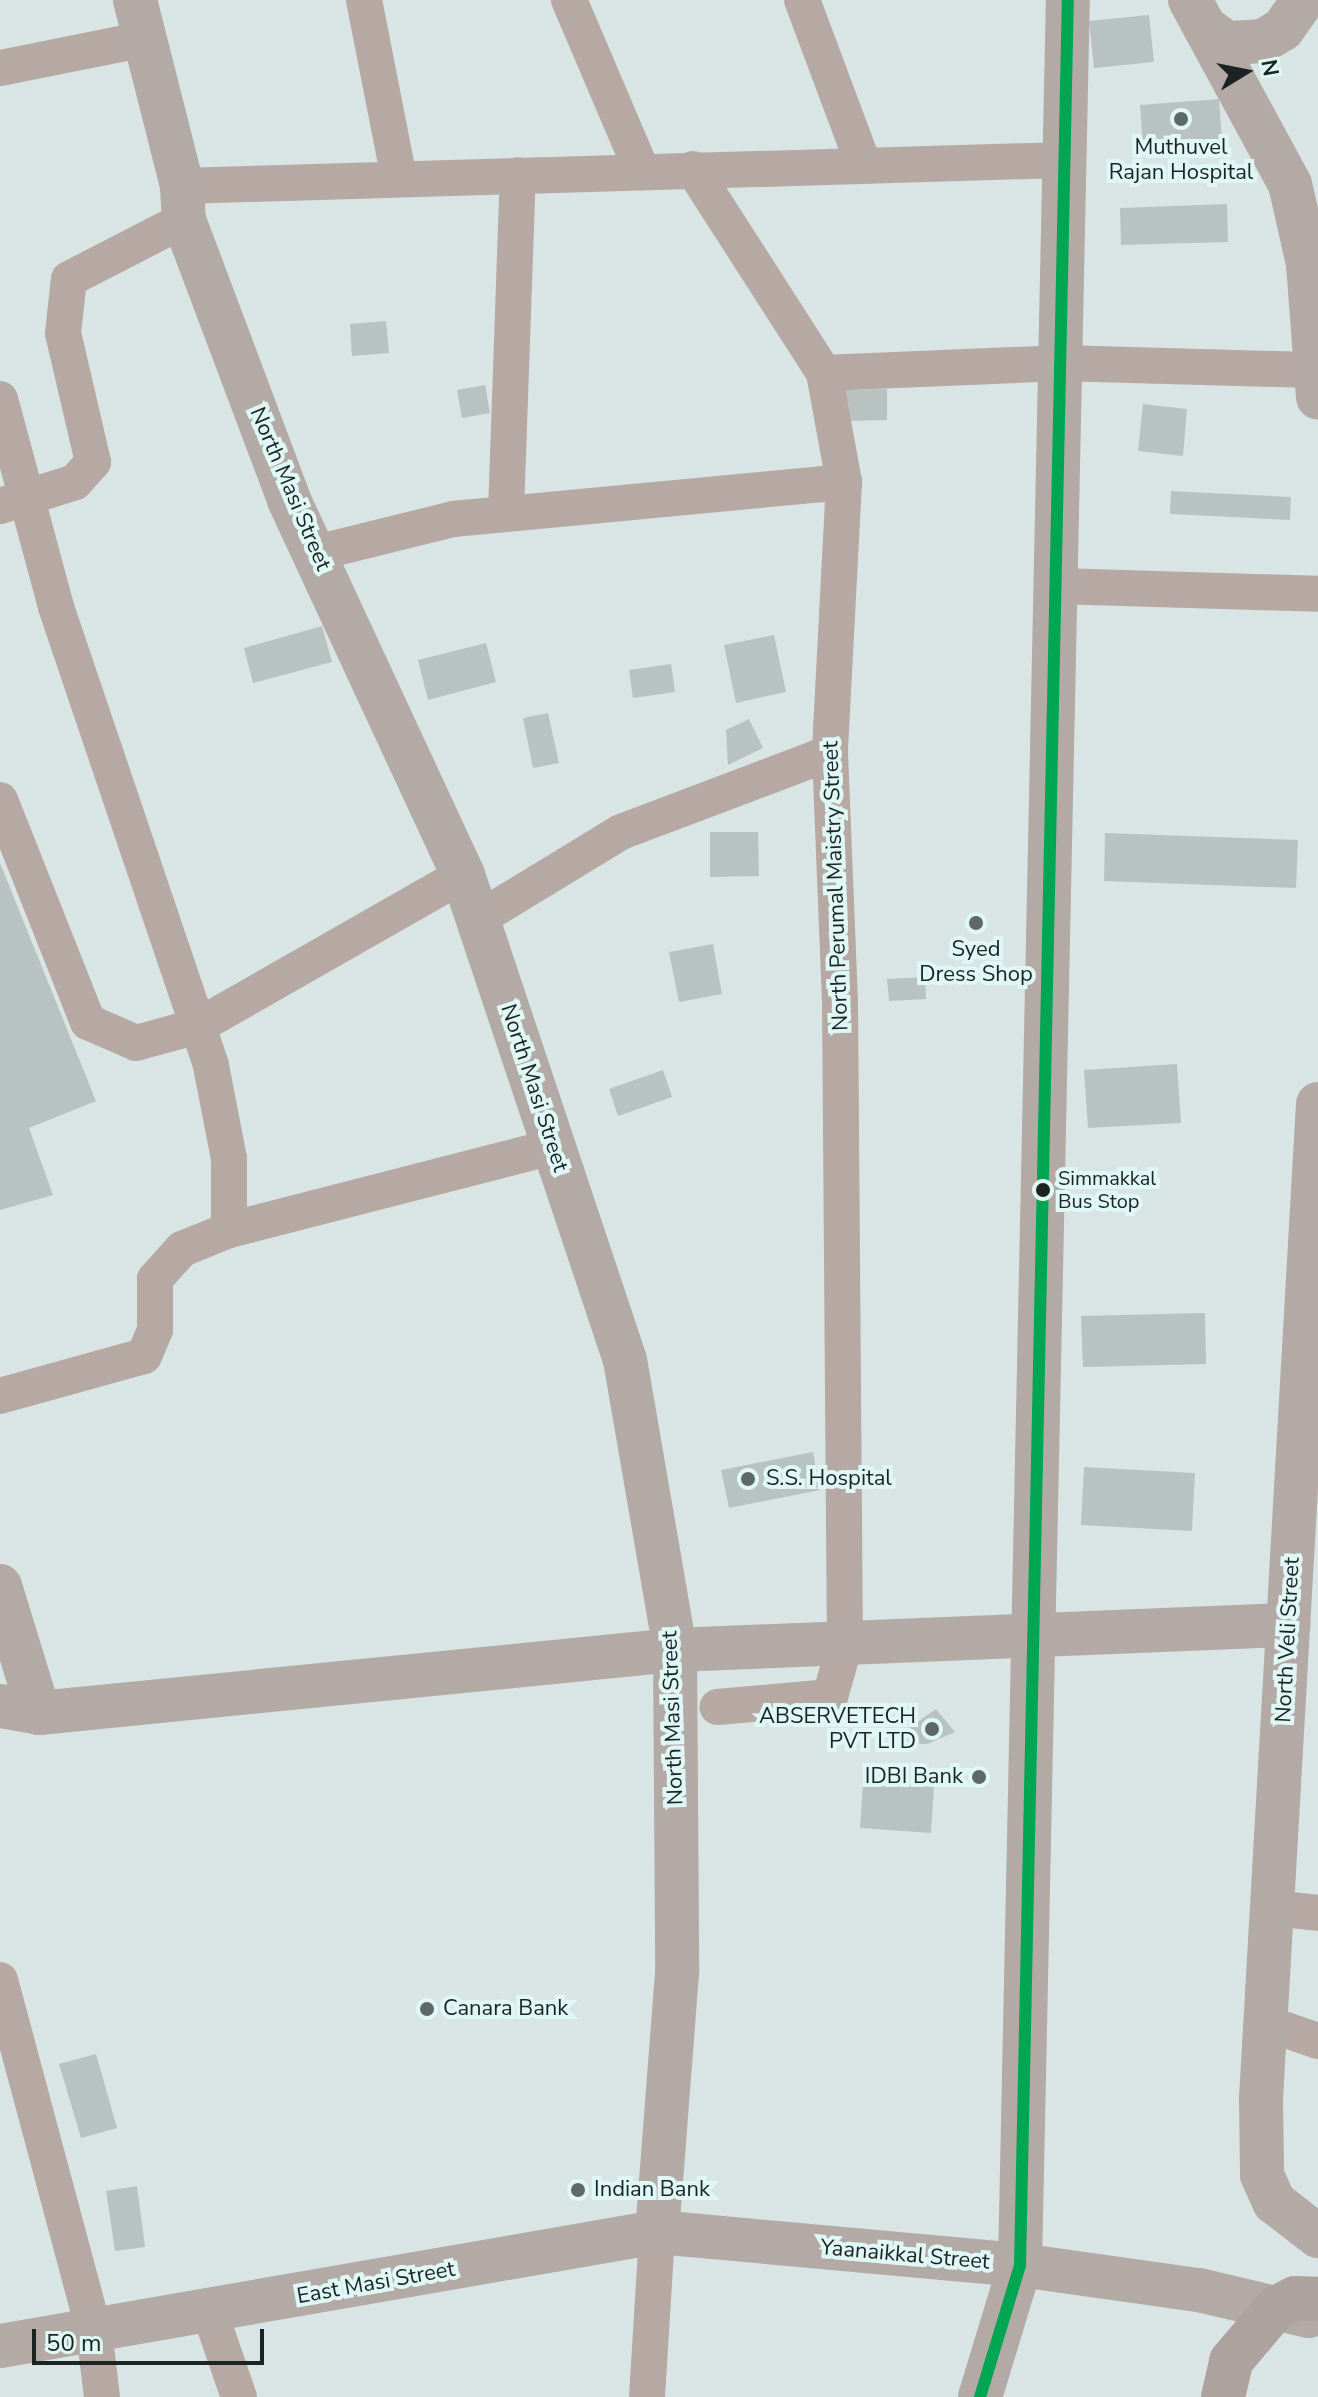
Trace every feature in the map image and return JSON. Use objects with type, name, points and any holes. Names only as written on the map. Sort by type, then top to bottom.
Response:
[{"type":"highway","points":[[1227,2379],[1276,2308],[1295,2298],[1318,2299]]},
{"type":"main road","points":[[980,2397],[1020,2265],[1068,0]]},
{"type":"main road","points":[[1198,14],[1227,43],[1263,41],[1283,29],[1303,0]]},
{"type":"main road","points":[[1198,14],[1290,184],[1308,264],[1318,398]]},
{"type":"main road","name":"North Masi Street","points":[[140,20],[183,203],[316,553],[463,875],[625,1360],[675,1650],[677,1973],[657,2232]]},
{"type":"main road","name":"North Veli Street","points":[[1315,2231],[1274,2202],[1262,2175],[1261,2099],[1288,1625],[1309,1426],[1318,1104]]},
{"type":"main road","points":[[0,1586],[19,1709],[675,1650],[845,1644],[1033,1631],[1288,1625]]},
{"type":"main road","name":"Yaanaikkal Street","points":[[657,2232],[1020,2265],[1199,2290],[1318,2317]]},
{"type":"main road","name":"East Masi Street","points":[[0,2346],[210,2313],[657,2232]]},
{"type":"main road","points":[[1199,2290],[1225,2319],[1227,2379]]},
{"type":"street","points":[[364,0],[399,179]]},
{"type":"street","points":[[569,0],[642,171]]},
{"type":"street","points":[[802,0],[863,163]]},
{"type":"street","points":[[0,68],[140,20]]},
{"type":"street","points":[[12,502],[75,482],[93,462],[63,333],[69,279],[183,203],[399,179],[863,163],[1065,160]]},
{"type":"street","name":"North Perumal Maistry Street","points":[[693,169],[824,373],[844,482],[830,753],[840,1000],[845,1644],[830,1697],[717,1707]]},
{"type":"street","points":[[506,513],[518,175]]},
{"type":"street","points":[[824,373],[1060,363],[1317,370]]},
{"type":"street","points":[[0,399],[12,502],[198,1026],[229,1159],[229,1230]]},
{"type":"street","points":[[316,553],[506,513],[844,482]]},
{"type":"street","points":[[1056,586],[1318,594]]},
{"type":"street","points":[[478,919],[621,832],[830,753]]},
{"type":"street","points":[[0,800],[88,1022],[136,1043],[198,1026],[463,875]]},
{"type":"street","points":[[0,1396],[144,1356],[155,1330],[159,1269],[182,1249],[229,1230],[553,1147]]},
{"type":"street","points":[[1273,1908],[1318,1913]]},
{"type":"street","points":[[0,1983],[94,2330],[102,2397]]},
{"type":"street","points":[[1266,2023],[1318,2041]]},
{"type":"street","points":[[647,2397],[657,2232]]},
{"type":"street","points":[[210,2313],[239,2397]]},
{"type":"building","points":[[1149,15],[1154,62],[1094,68],[1089,21]]},
{"type":"building","points":[[1219,99],[1222,141],[1143,147],[1140,105]]},
{"type":"building","points":[[1227,204],[1228,242],[1121,245],[1120,208]]},
{"type":"building","points":[[386,321],[389,353],[352,356],[350,324]]},
{"type":"building","points":[[485,385],[490,413],[462,418],[457,390]]},
{"type":"building","points":[[887,389],[887,420],[844,421],[843,390]]},
{"type":"building","points":[[1143,404],[1187,409],[1183,456],[1138,451]]},
{"type":"building","points":[[1171,491],[1291,497],[1290,520],[1170,514]]},
{"type":"building","points":[[322,626],[332,662],[253,683],[244,648]]},
{"type":"building","points":[[774,635],[786,692],[736,703],[724,645]]},
{"type":"building","points":[[486,643],[496,682],[428,700],[418,660]]},
{"type":"building","points":[[671,664],[675,692],[633,698],[629,670]]},
{"type":"building","points":[[548,713],[559,763],[533,768],[523,718]]},
{"type":"building","points":[[749,719],[763,748],[728,765],[726,730]]},
{"type":"building","points":[[710,832],[758,832],[759,876],[710,877]]},
{"type":"building","points":[[1105,833],[1298,840],[1296,888],[1104,881]]},
{"type":"building","points":[[0,863],[96,1101],[29,1128],[53,1195],[0,1210]]},
{"type":"building","points":[[713,944],[722,994],[679,1002],[669,952]]},
{"type":"building","points":[[925,977],[926,999],[889,1001],[887,979]]},
{"type":"building","points":[[1177,1064],[1181,1123],[1088,1128],[1084,1070]]},
{"type":"building","points":[[663,1070],[672,1097],[618,1116],[609,1089]]},
{"type":"building","points":[[1205,1313],[1206,1364],[1083,1367],[1081,1316]]},
{"type":"building","points":[[813,1452],[820,1490],[729,1508],[721,1470]]},
{"type":"building","points":[[1084,1467],[1195,1473],[1192,1531],[1081,1525]]},
{"type":"building","name":"ABSERVETECH PVT LTD","points":[[936,1709],[955,1732],[927,1744],[889,1742]]},
{"type":"building","points":[[863,1782],[934,1787],[931,1833],[860,1828]]},
{"type":"building","points":[[96,2054],[117,2128],[81,2138],[59,2064]]},
{"type":"building","points":[[137,2186],[145,2247],[115,2251],[106,2191]]},
{"type":"transit line","points":[[980,2397],[1020,2265],[1068,0]]},
{"type":"place","name":"Muthuvel Rajan Hospital","points":[[1181,119]]},
{"type":"place","name":"Syed Dress Shop","points":[[976,923]]},
{"type":"place","name":"Simmakkal Bus Stop","points":[[1043,1190]]},
{"type":"place","name":"S.S. Hospital","points":[[748,1479]]},
{"type":"place","name":"ABSERVETECH PVT LTD","points":[[932,1729]]},
{"type":"place","name":"IDBI Bank","points":[[979,1777]]},
{"type":"place","name":"Canara Bank","points":[[427,2009]]},
{"type":"place","name":"Indian Bank","points":[[578,2190]]}]
